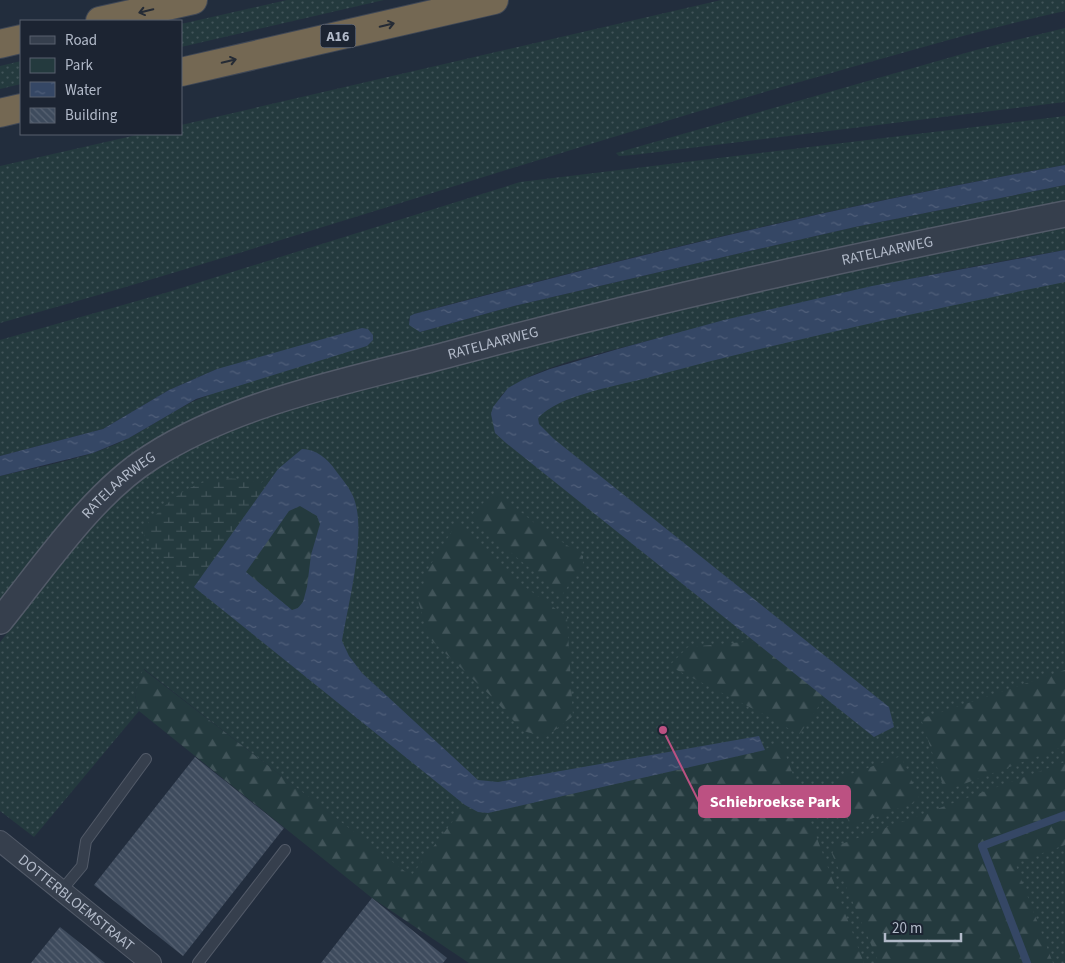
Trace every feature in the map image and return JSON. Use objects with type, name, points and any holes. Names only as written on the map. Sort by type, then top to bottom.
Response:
[{"type":"highway","points":[[104,20],[193,0]]},
{"type":"highway","name":"A16","points":[[182,72],[494,0]]},
{"type":"highway","points":[[0,44],[20,39]]},
{"type":"highway","points":[[0,113],[20,108]]},
{"type":"street","name":"RATELAARWEG","points":[[0,621],[76,528],[118,482],[150,457],[195,432],[250,410],[503,340],[680,295],[891,249],[1065,214]]},
{"type":"street","name":"DOTTERBLOEMSTRAAT","points":[[0,841],[151,963]]},
{"type":"lane","points":[[61,892],[82,866],[86,841],[146,759]]},
{"type":"lane","points":[[198,963],[285,850]]},
{"type":"green space","points":[[287,0],[384,0],[182,47],[182,24]]},
{"type":"green space","points":[[721,0],[1065,0],[1065,11],[930,45],[696,112],[199,265],[0,323],[0,166],[137,135],[182,135],[182,125]]},
{"type":"green space","points":[[1065,28],[1065,102],[633,155],[619,156],[616,153],[976,50]]},
{"type":"green space","points":[[20,61],[20,84],[0,89],[0,66]]},
{"type":"green space","points":[[1065,116],[1065,165],[983,180],[738,232],[414,314],[408,320],[420,332],[514,306],[745,252],[855,227],[1065,185],[1065,203],[253,396],[208,411],[158,438],[130,458],[92,490],[0,603],[0,476],[58,463],[114,445],[184,406],[209,395],[217,369],[169,390],[103,429],[0,456],[0,340],[165,293],[520,182]]},
{"type":"green space","points":[[1065,227],[1065,250],[853,291],[748,315],[608,351],[567,362],[528,377],[512,386],[500,397],[1065,269],[1065,963],[574,963],[419,867],[411,877],[144,669],[135,695],[139,711],[34,837],[0,811],[0,642],[93,524],[119,497],[168,460],[195,445],[260,420],[361,386],[434,366],[879,263]]},
{"type":"green space","points":[[278,469],[194,587],[151,550],[142,530],[168,503],[181,493],[209,481],[225,479],[242,479],[261,483]]},
{"type":"green space","points":[[493,496],[501,496],[537,525],[583,556],[583,564],[562,595],[469,518],[485,501]]},
{"type":"green space","points":[[300,506],[317,516],[320,524],[311,555],[303,602],[298,608],[292,610],[245,572],[289,511]]},
{"type":"green space","points":[[457,523],[525,587],[567,617],[573,716],[546,737],[523,731],[492,697],[429,638],[418,600],[429,567]]},
{"type":"green space","points":[[755,641],[825,697],[799,735],[773,719],[669,666],[688,647]]},
{"type":"green space","points":[[143,669],[411,876],[465,805],[478,812],[488,813],[765,750],[780,740],[864,963],[469,963],[372,898],[139,711],[135,695]]},
{"type":"green space","points":[[1065,670],[1065,746],[945,791],[921,719]]},
{"type":"green space","points":[[901,756],[920,800],[850,827],[837,779]]},
{"type":"green space","points":[[1065,762],[1065,845],[1015,863],[1053,963],[879,963],[832,854],[836,846]]},
{"type":"water","points":[[1065,165],[1065,185],[855,227],[745,252],[514,306],[420,332],[409,325],[410,316],[414,314],[657,252],[819,214]]},
{"type":"water","points":[[1065,250],[1065,282],[800,339],[602,389],[559,403],[538,418],[539,424],[554,439],[889,707],[894,727],[874,737],[495,433],[491,414],[493,407],[508,388],[524,379],[550,369],[724,320],[872,286]]},
{"type":"water","points":[[362,328],[368,329],[373,335],[373,340],[367,346],[196,399],[129,438],[93,453],[0,476],[0,456],[103,429],[169,390],[217,369]]},
{"type":"water","points":[[302,449],[307,449],[329,462],[350,489],[357,511],[358,548],[342,641],[349,656],[362,673],[478,780],[498,782],[759,736],[765,750],[488,813],[478,812],[465,805],[194,587],[278,469]],"holes":[[[300,506],[317,516],[320,524],[311,555],[307,587],[303,602],[298,608],[292,610],[246,572],[289,511]]]},
{"type":"building","points":[[195,757],[284,828],[183,956],[94,885]]},
{"type":"building","points":[[372,898],[447,958],[443,963],[321,963]]},
{"type":"building","points":[[60,927],[105,963],[31,963]]},
{"type":"waterway","points":[[1027,963],[982,846],[1065,815]]},
{"type":"place","name":"Schiebroekse Park","points":[[663,730]]}]
